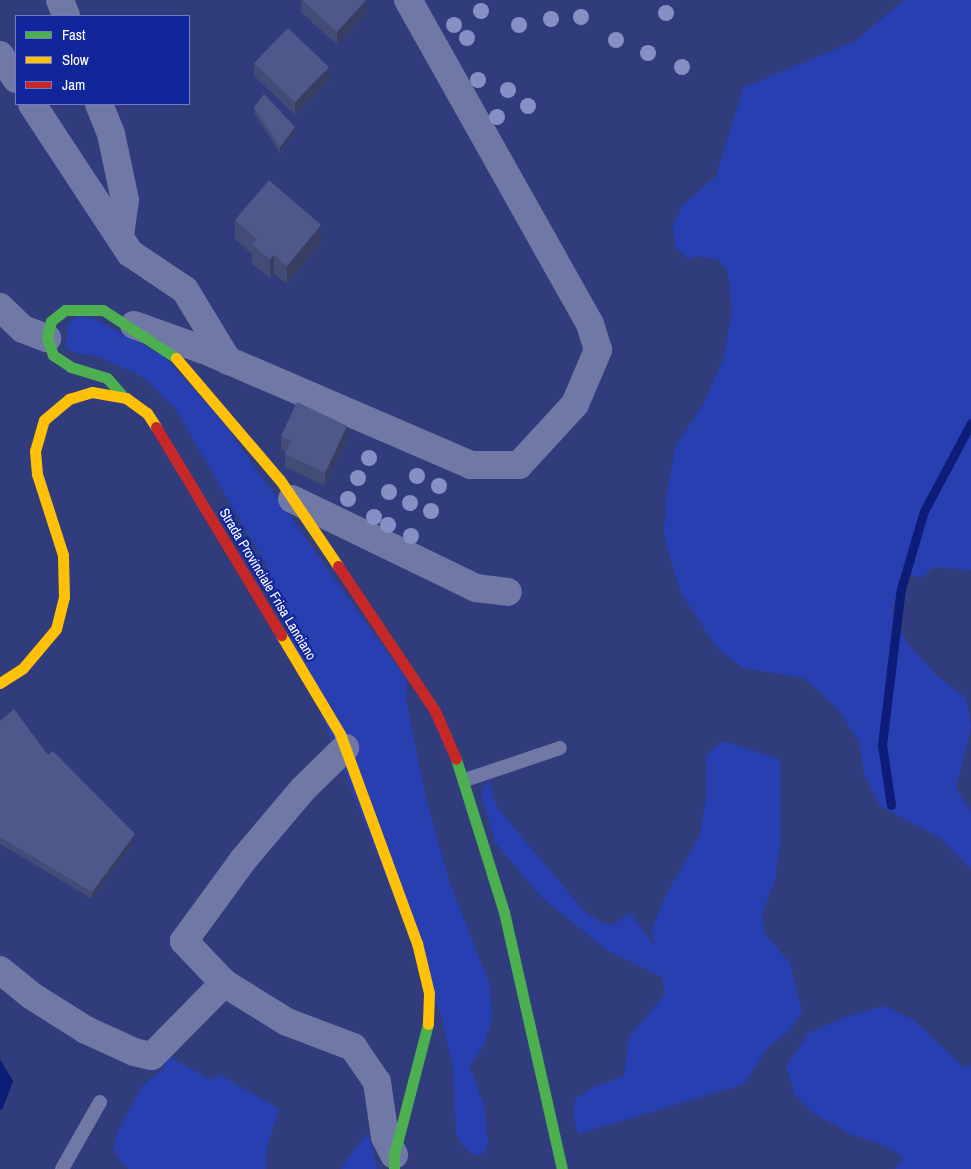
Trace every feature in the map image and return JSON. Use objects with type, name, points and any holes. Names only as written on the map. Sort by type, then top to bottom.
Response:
[{"type":"street","points":[[60,0],[66,15]]},
{"type":"street","points":[[121,320],[228,361],[471,465],[519,465],[575,404],[598,350],[590,324],[408,0]]},
{"type":"street","points":[[0,55],[15,78]]},
{"type":"street","points":[[33,105],[130,253],[185,290],[228,361]]},
{"type":"street","points":[[99,105],[111,134],[125,200],[120,237]]},
{"type":"street","points":[[0,307],[23,329],[47,338]]},
{"type":"street","points":[[126,398],[107,378],[70,367],[53,355],[47,338],[51,321],[65,310],[103,310],[121,320],[179,360],[292,499],[435,711],[465,780],[504,912],[562,1169]]},
{"type":"street","name":"Strada Provinciale Frisa Lanciano","points":[[0,684],[23,668],[56,628],[64,597],[63,555],[37,474],[35,451],[44,420],[69,399],[92,392],[126,398],[147,413],[164,438],[345,748],[413,934],[429,993],[428,1032],[394,1162]]},
{"type":"street","points":[[292,499],[476,588],[508,592]]},
{"type":"street","points":[[345,748],[297,796],[243,860],[184,941],[224,982],[287,1022],[352,1048],[377,1082],[385,1137],[394,1162]]},
{"type":"street","points":[[0,970],[32,996],[86,1030],[134,1052],[152,1056],[224,982]]},
{"type":"lane","points":[[465,780],[560,748]]},
{"type":"lane","points":[[62,1169],[100,1102]]},
{"type":"shaded area","points":[[904,0],[971,0],[971,570],[934,567],[922,578],[901,572],[892,612],[907,643],[937,676],[966,698],[971,727],[956,789],[971,811],[971,870],[942,839],[880,806],[864,774],[859,742],[837,708],[804,678],[743,668],[717,648],[681,593],[664,537],[666,499],[676,445],[704,403],[724,357],[732,312],[728,272],[717,259],[696,256],[688,259],[675,246],[673,226],[682,206],[716,176],[743,88],[855,41]]},
{"type":"shaded area","points":[[77,316],[94,319],[162,355],[217,414],[407,680],[407,706],[427,803],[449,881],[490,986],[492,1018],[485,1043],[470,1066],[484,1106],[488,1143],[484,1154],[473,1155],[462,1145],[456,1132],[453,1066],[439,1010],[288,630],[287,614],[265,563],[175,408],[146,379],[99,357],[73,352],[66,347],[68,324]]},
{"type":"shaded area","points":[[722,741],[780,759],[780,847],[775,879],[762,915],[765,934],[790,963],[802,1011],[790,1030],[768,1047],[744,1084],[578,1134],[573,1114],[575,1099],[592,1088],[624,1076],[629,1037],[665,994],[662,977],[607,950],[541,897],[495,842],[482,797],[484,786],[490,779],[493,798],[499,810],[585,912],[605,924],[614,925],[630,912],[655,947],[652,929],[667,893],[700,835],[706,798],[706,756]]},
{"type":"shaded area","points":[[885,1006],[915,1021],[964,1068],[971,1065],[971,1169],[895,1169],[903,1156],[878,1143],[852,1135],[813,1113],[795,1095],[786,1067],[809,1033],[848,1016]]},
{"type":"shaded area","points":[[168,1056],[210,1080],[220,1075],[279,1109],[267,1146],[266,1169],[129,1169],[122,1163],[113,1149],[117,1133],[143,1085],[163,1069]]},
{"type":"shaded area","points":[[0,1059],[13,1081],[2,1110],[0,1109]]},
{"type":"shaded area","points":[[368,1133],[377,1169],[341,1169],[355,1148]]},
{"type":"building","points":[[302,0],[366,0],[337,32]]},
{"type":"building","points":[[288,28],[329,67],[295,102],[254,63]]},
{"type":"building","points":[[264,94],[295,127],[280,147],[254,107]]},
{"type":"building","points":[[269,180],[321,225],[287,266],[274,255],[270,259],[252,245],[257,239],[235,220]]},
{"type":"building","points":[[297,402],[347,426],[325,473],[285,454],[291,441],[281,436]]},
{"type":"building","points":[[14,709],[48,755],[53,751],[135,834],[92,892],[0,837],[0,721]]},
{"type":"waterway","points":[[891,805],[882,745],[901,589],[924,511],[971,423]]},
{"type":"traffic: fast","points":[[121,394],[107,378],[71,367],[53,355],[47,338],[51,321],[65,310],[103,310],[176,358]]},
{"type":"traffic: fast","points":[[456,759],[504,912],[562,1169]]},
{"type":"traffic: fast","points":[[394,1169],[394,1155],[428,1024]]},
{"type":"traffic: slow","points":[[176,358],[280,480],[338,566]]},
{"type":"traffic: slow","points":[[0,683],[23,668],[56,629],[64,597],[63,555],[37,474],[35,451],[44,420],[69,399],[92,392],[126,398],[147,413],[156,427]]},
{"type":"traffic: slow","points":[[281,635],[340,734],[417,943],[429,993],[428,1024]]},
{"type":"traffic: jam","points":[[156,427],[281,635]]},
{"type":"traffic: jam","points":[[338,566],[435,711],[456,759]]}]
